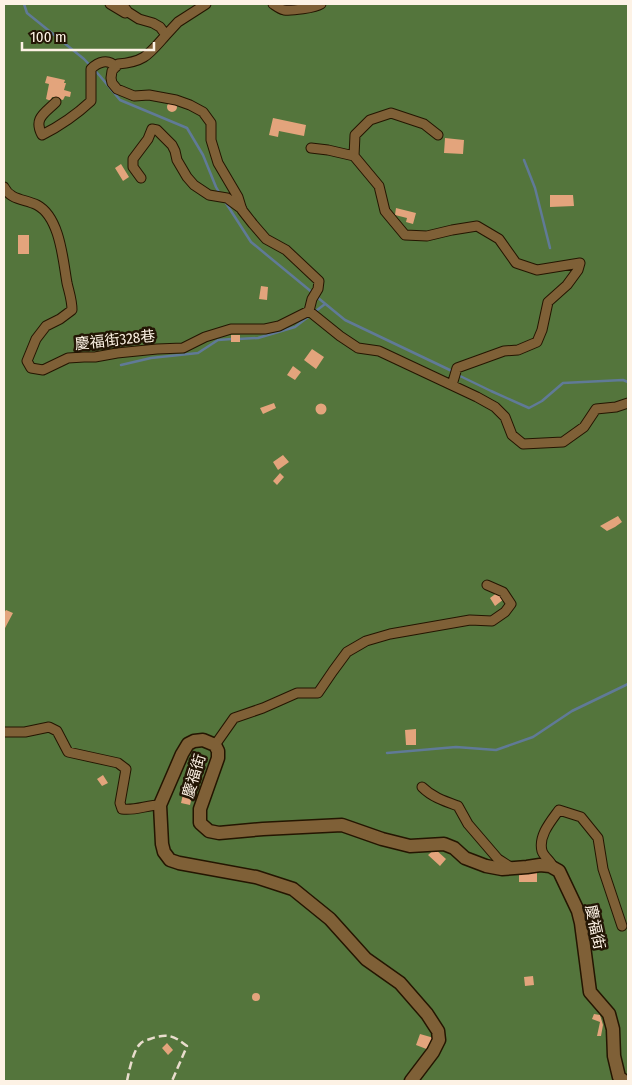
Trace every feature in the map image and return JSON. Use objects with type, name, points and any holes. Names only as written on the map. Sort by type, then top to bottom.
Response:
[{"type":"street","points":[[110,4],[124,13],[128,12]]},
{"type":"street","points":[[122,4],[128,12],[139,19],[153,22],[166,35]]},
{"type":"street","points":[[206,4],[178,22],[148,56],[129,63],[118,64],[112,72],[111,78],[112,83],[122,92],[134,96],[148,95],[176,100],[203,112],[211,123],[210,140],[218,163],[238,197],[242,210]]},
{"type":"street","points":[[273,4],[285,10],[321,4]]},
{"type":"street","points":[[56,102],[39,120],[38,128],[42,135],[57,128],[91,101],[93,67],[104,61],[112,63],[116,67]]},
{"type":"street","points":[[354,156],[355,135],[370,120],[391,113],[424,124],[438,135]]},
{"type":"street","points":[[141,178],[133,167],[133,159],[152,129],[157,130],[172,145],[177,160],[194,185],[209,195],[228,198],[242,210],[266,239],[286,250],[319,281],[318,289],[312,299],[311,313],[358,348],[379,350],[453,382],[495,407],[505,417],[512,435],[523,444],[563,442],[584,427],[596,409],[616,407],[628,403]]},
{"type":"street","points":[[311,148],[354,156],[379,186],[385,211],[405,235],[427,236],[477,226],[499,239],[516,263],[538,270],[580,263],[578,270],[567,285],[548,302],[542,330],[537,342],[518,350],[504,351],[457,368],[453,382]]},
{"type":"street","name":"慶福街328巷","points":[[4,187],[6,192],[14,197],[37,205],[46,211],[60,239],[72,300],[72,310],[46,326],[36,339],[26,361],[31,368],[43,370],[68,358],[95,357],[157,348],[183,348],[205,336],[231,330],[265,329],[279,326],[311,313]]},
{"type":"street","points":[[215,745],[234,718],[297,693],[318,693],[347,652],[366,640],[420,628],[470,620],[492,621],[505,612],[511,604],[503,592],[487,585]]},
{"type":"street","points":[[4,732],[24,732],[49,727],[57,731],[68,752],[118,762],[126,769],[120,804],[122,809],[130,810],[160,805]]},
{"type":"street","name":"慶福街","points":[[411,1081],[433,1052],[439,1040],[438,1032],[427,1014],[400,983],[366,959],[330,918],[293,889],[256,876],[179,863],[170,860],[164,852],[160,805],[188,744],[203,740],[215,745],[218,751],[218,758],[200,809],[200,823],[209,830],[219,833],[342,825],[382,839],[410,846],[444,844],[454,848],[465,858],[486,866],[502,869],[527,868],[540,865],[550,866],[559,871],[578,911],[590,992],[609,1014],[613,1029],[614,1056],[619,1077],[624,1081]]},
{"type":"street","points":[[422,787],[442,801],[458,806],[468,824],[498,859],[512,868]]},
{"type":"street","points":[[553,867],[542,852],[542,841],[549,823],[558,810],[581,817],[598,838],[603,869],[622,926]]},
{"type":"green space","points":[[4,4],[628,4],[628,1081],[4,1081]]},
{"type":"building","points":[[47,76],[65,80],[64,90],[71,92],[70,97],[65,96],[63,100],[52,97],[51,101],[46,99],[49,84],[45,83]]},
{"type":"building","points":[[170,102],[174,102],[177,107],[174,112],[170,112],[167,109],[167,105]]},
{"type":"building","points":[[273,118],[306,125],[304,136],[279,131],[278,137],[269,135]]},
{"type":"building","points":[[445,138],[464,140],[463,154],[444,153]]},
{"type":"building","points":[[121,164],[129,177],[123,181],[115,168]]},
{"type":"building","points":[[550,195],[573,195],[574,206],[550,207]]},
{"type":"building","points":[[396,208],[416,213],[413,224],[406,222],[407,218],[395,215]]},
{"type":"building","points":[[18,235],[29,235],[29,254],[18,254]]},
{"type":"building","points":[[261,286],[268,287],[267,300],[259,299]]},
{"type":"building","points":[[231,335],[240,335],[240,342],[231,342]]},
{"type":"building","points":[[312,349],[324,357],[316,369],[304,360]]},
{"type":"building","points":[[293,366],[301,372],[295,380],[287,375]]},
{"type":"building","points":[[274,403],[276,408],[263,414],[260,408]]},
{"type":"building","points":[[319,404],[323,404],[326,409],[325,413],[319,414],[316,411],[316,407]]},
{"type":"building","points":[[283,455],[289,462],[278,470],[273,462]]},
{"type":"building","points":[[280,473],[284,477],[277,485],[273,481]]},
{"type":"building","points":[[618,516],[622,522],[615,527],[607,531],[600,526]]},
{"type":"building","points":[[498,592],[504,599],[495,606],[490,598]]},
{"type":"building","points":[[6,610],[13,613],[4,630],[4,613]]},
{"type":"building","points":[[416,729],[416,745],[406,745],[405,730]]},
{"type":"building","points":[[103,775],[108,783],[102,786],[97,779]]},
{"type":"building","points":[[184,790],[193,792],[190,805],[181,803]]},
{"type":"building","points":[[435,849],[446,859],[440,866],[428,855]]},
{"type":"building","points":[[519,870],[537,870],[537,882],[519,882]]},
{"type":"building","points":[[533,976],[534,985],[525,986],[524,977]]},
{"type":"building","points":[[256,993],[260,997],[256,1001],[252,997]]},
{"type":"building","points":[[594,1014],[600,1015],[603,1025],[601,1036],[597,1036],[600,1022],[592,1019]]},
{"type":"building","points":[[420,1034],[434,1038],[429,1050],[416,1045]]},
{"type":"building","points":[[167,1043],[173,1050],[168,1055],[162,1048]]},
{"type":"waterway","points":[[24,4],[27,13],[84,59],[120,100],[187,128],[203,155],[220,194]]},
{"type":"waterway","points":[[524,160],[535,188],[550,248]]},
{"type":"waterway","points":[[224,200],[251,242],[313,293]]},
{"type":"waterway","points":[[317,297],[345,320],[454,372]]},
{"type":"waterway","points":[[238,339],[258,338],[295,327],[325,304]]},
{"type":"waterway","points":[[121,365],[151,358],[198,353],[218,340],[232,339]]},
{"type":"waterway","points":[[458,375],[529,408],[542,401],[563,383],[623,380],[628,382]]},
{"type":"waterway","points":[[387,753],[456,747],[496,750],[533,737],[572,711],[628,684]]},
{"type":"railway","points":[[127,1081],[133,1056],[140,1044],[146,1040],[165,1036],[174,1037],[187,1046],[172,1081]]}]
